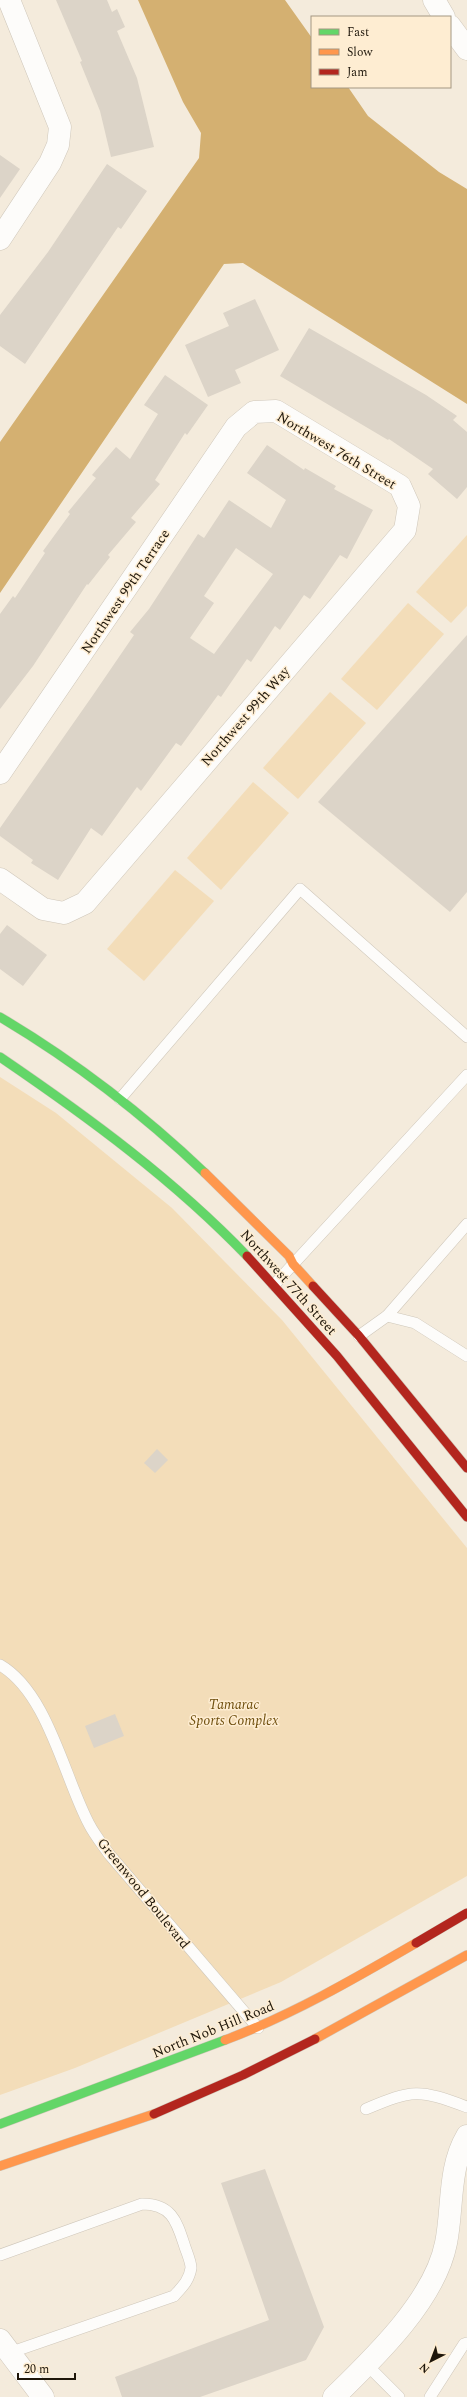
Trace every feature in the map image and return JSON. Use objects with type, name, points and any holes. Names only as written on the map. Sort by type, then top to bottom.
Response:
[{"type":"street","points":[[0,239],[50,163],[58,145],[60,127],[9,0]]},
{"type":"street","points":[[434,0],[443,16]]},
{"type":"street","points":[[451,27],[467,48]]},
{"type":"street","name":"Northwest 76th Street","points":[[254,412],[276,411],[400,486],[409,506]]},
{"type":"street","name":"Northwest 99th Terrace","points":[[0,774],[236,427],[254,412]]},
{"type":"street","name":"Northwest 99th Way","points":[[0,879],[43,909],[64,913],[85,903],[405,530],[409,506]]},
{"type":"street","name":"Northwest 77th Street","points":[[0,1017],[93,1078],[152,1124],[218,1183],[289,1256],[293,1264],[359,1336],[467,1468]]},
{"type":"street","name":"Northwest 77th Street","points":[[0,1057],[132,1150],[197,1206],[267,1275],[274,1285],[336,1355],[467,1517]]},
{"type":"street","name":"North Nob Hill Road","points":[[0,2124],[258,2028],[347,1982],[467,1913]]},
{"type":"street","points":[[0,2166],[164,2109],[275,2060],[388,2002],[467,1955]]},
{"type":"street","points":[[334,2397],[367,2364],[416,2308],[435,2277],[446,2244],[452,2182],[463,2142],[467,2136]]},
{"type":"street","points":[[5,2347],[43,2397]]},
{"type":"lane","points":[[120,1099],[300,889],[467,1037]]},
{"type":"lane","points":[[274,1285],[467,1075]]},
{"type":"lane","points":[[359,1336],[387,1316],[465,1230]]},
{"type":"lane","points":[[387,1316],[415,1323],[467,1356]]},
{"type":"lane","name":"Greenwood Boulevard","points":[[0,1665],[25,1688],[41,1711],[89,1824],[109,1854],[258,2028]]},
{"type":"lane","points":[[366,2109],[398,2095],[421,2092],[467,2107]]},
{"type":"lane","points":[[0,2255],[142,2204],[154,2204],[166,2210],[176,2219],[191,2266],[186,2283],[174,2296],[5,2347]]},
{"type":"lane","points":[[430,2397],[464,2344],[467,2343]]},
{"type":"lane","points":[[367,2364],[399,2397]]},
{"type":"green space","points":[[467,535],[467,606],[451,623],[416,592]]},
{"type":"green space","points":[[408,603],[444,634],[377,710],[341,679]]},
{"type":"green space","points":[[330,692],[366,723],[298,799],[263,768]]},
{"type":"green space","points":[[253,782],[289,813],[221,890],[187,858]]},
{"type":"green space","points":[[175,870],[214,901],[144,981],[107,949]]},
{"type":"green space","name":"Tamarac Sports Complex","points":[[0,1077],[56,1113],[172,1208],[282,1320],[467,1548],[467,1876],[281,1982],[75,2068],[0,2095]]},
{"type":"shaded area","points":[[138,0],[285,0],[311,37],[311,88],[349,88],[368,116],[439,172],[467,189],[467,404],[243,263],[224,264],[0,593],[0,442],[199,158],[201,133],[183,102]]},
{"type":"building","points":[[56,0],[107,0],[112,12],[117,9],[125,27],[117,31],[137,78],[154,147],[111,157],[100,111],[80,62],[82,61]]},
{"type":"building","points":[[0,155],[20,169],[0,198]]},
{"type":"building","points":[[107,164],[147,191],[121,229],[118,227],[25,364],[0,346],[0,315],[48,252]]},
{"type":"building","points":[[255,299],[279,350],[235,370],[241,383],[208,397],[185,345],[229,326],[223,313]]},
{"type":"building","points":[[309,328],[426,395],[457,416],[453,420],[467,432],[467,487],[457,499],[428,474],[433,469],[389,439],[388,440],[280,376]]},
{"type":"building","points":[[165,375],[208,405],[187,435],[185,433],[155,480],[160,484],[131,518],[136,522],[108,555],[110,557],[88,585],[87,584],[33,666],[0,709],[0,614],[13,596],[15,598],[45,553],[43,551],[70,514],[68,512],[96,478],[92,475],[116,447],[130,459],[158,414],[144,405]]},
{"type":"building","points":[[267,445],[304,470],[305,468],[336,486],[334,489],[373,510],[347,559],[340,555],[310,599],[304,595],[280,630],[275,626],[251,662],[247,659],[221,697],[218,695],[181,746],[176,743],[141,791],[137,787],[102,836],[91,828],[58,880],[31,863],[33,860],[0,836],[0,828],[134,635],[130,632],[149,609],[198,534],[204,538],[229,500],[271,528],[286,500],[247,473]],"holes":[[[236,548],[273,574],[214,654],[190,638],[214,603],[204,596]]]},
{"type":"building","points":[[467,635],[467,892],[450,912],[318,802]]},
{"type":"building","points":[[7,925],[47,955],[23,986],[0,969],[0,934]]},
{"type":"building","points":[[157,1449],[168,1460],[155,1473],[144,1463]]},
{"type":"building","points":[[115,1714],[124,1736],[94,1748],[85,1726]]},
{"type":"building","points":[[265,2169],[324,2327],[306,2360],[200,2397],[122,2397],[115,2377],[269,2320],[221,2183]]},
{"type":"traffic: fast","points":[[0,1017],[81,1070],[107,1089],[157,1130],[205,1173]]},
{"type":"traffic: fast","points":[[0,1057],[129,1150],[190,1201],[247,1256]]},
{"type":"traffic: fast","points":[[0,2124],[225,2040]]},
{"type":"traffic: slow","points":[[205,1173],[289,1256],[293,1264],[313,1286]]},
{"type":"traffic: slow","points":[[225,2040],[299,2008],[416,1943]]},
{"type":"traffic: slow","points":[[315,2039],[467,1955]]},
{"type":"traffic: slow","points":[[0,2166],[154,2114]]},
{"type":"traffic: jam","points":[[247,1256],[337,1356],[467,1517]]},
{"type":"traffic: jam","points":[[313,1286],[359,1336],[467,1468]]},
{"type":"traffic: jam","points":[[416,1943],[467,1913]]},
{"type":"traffic: jam","points":[[154,2114],[243,2075],[315,2039]]}]
